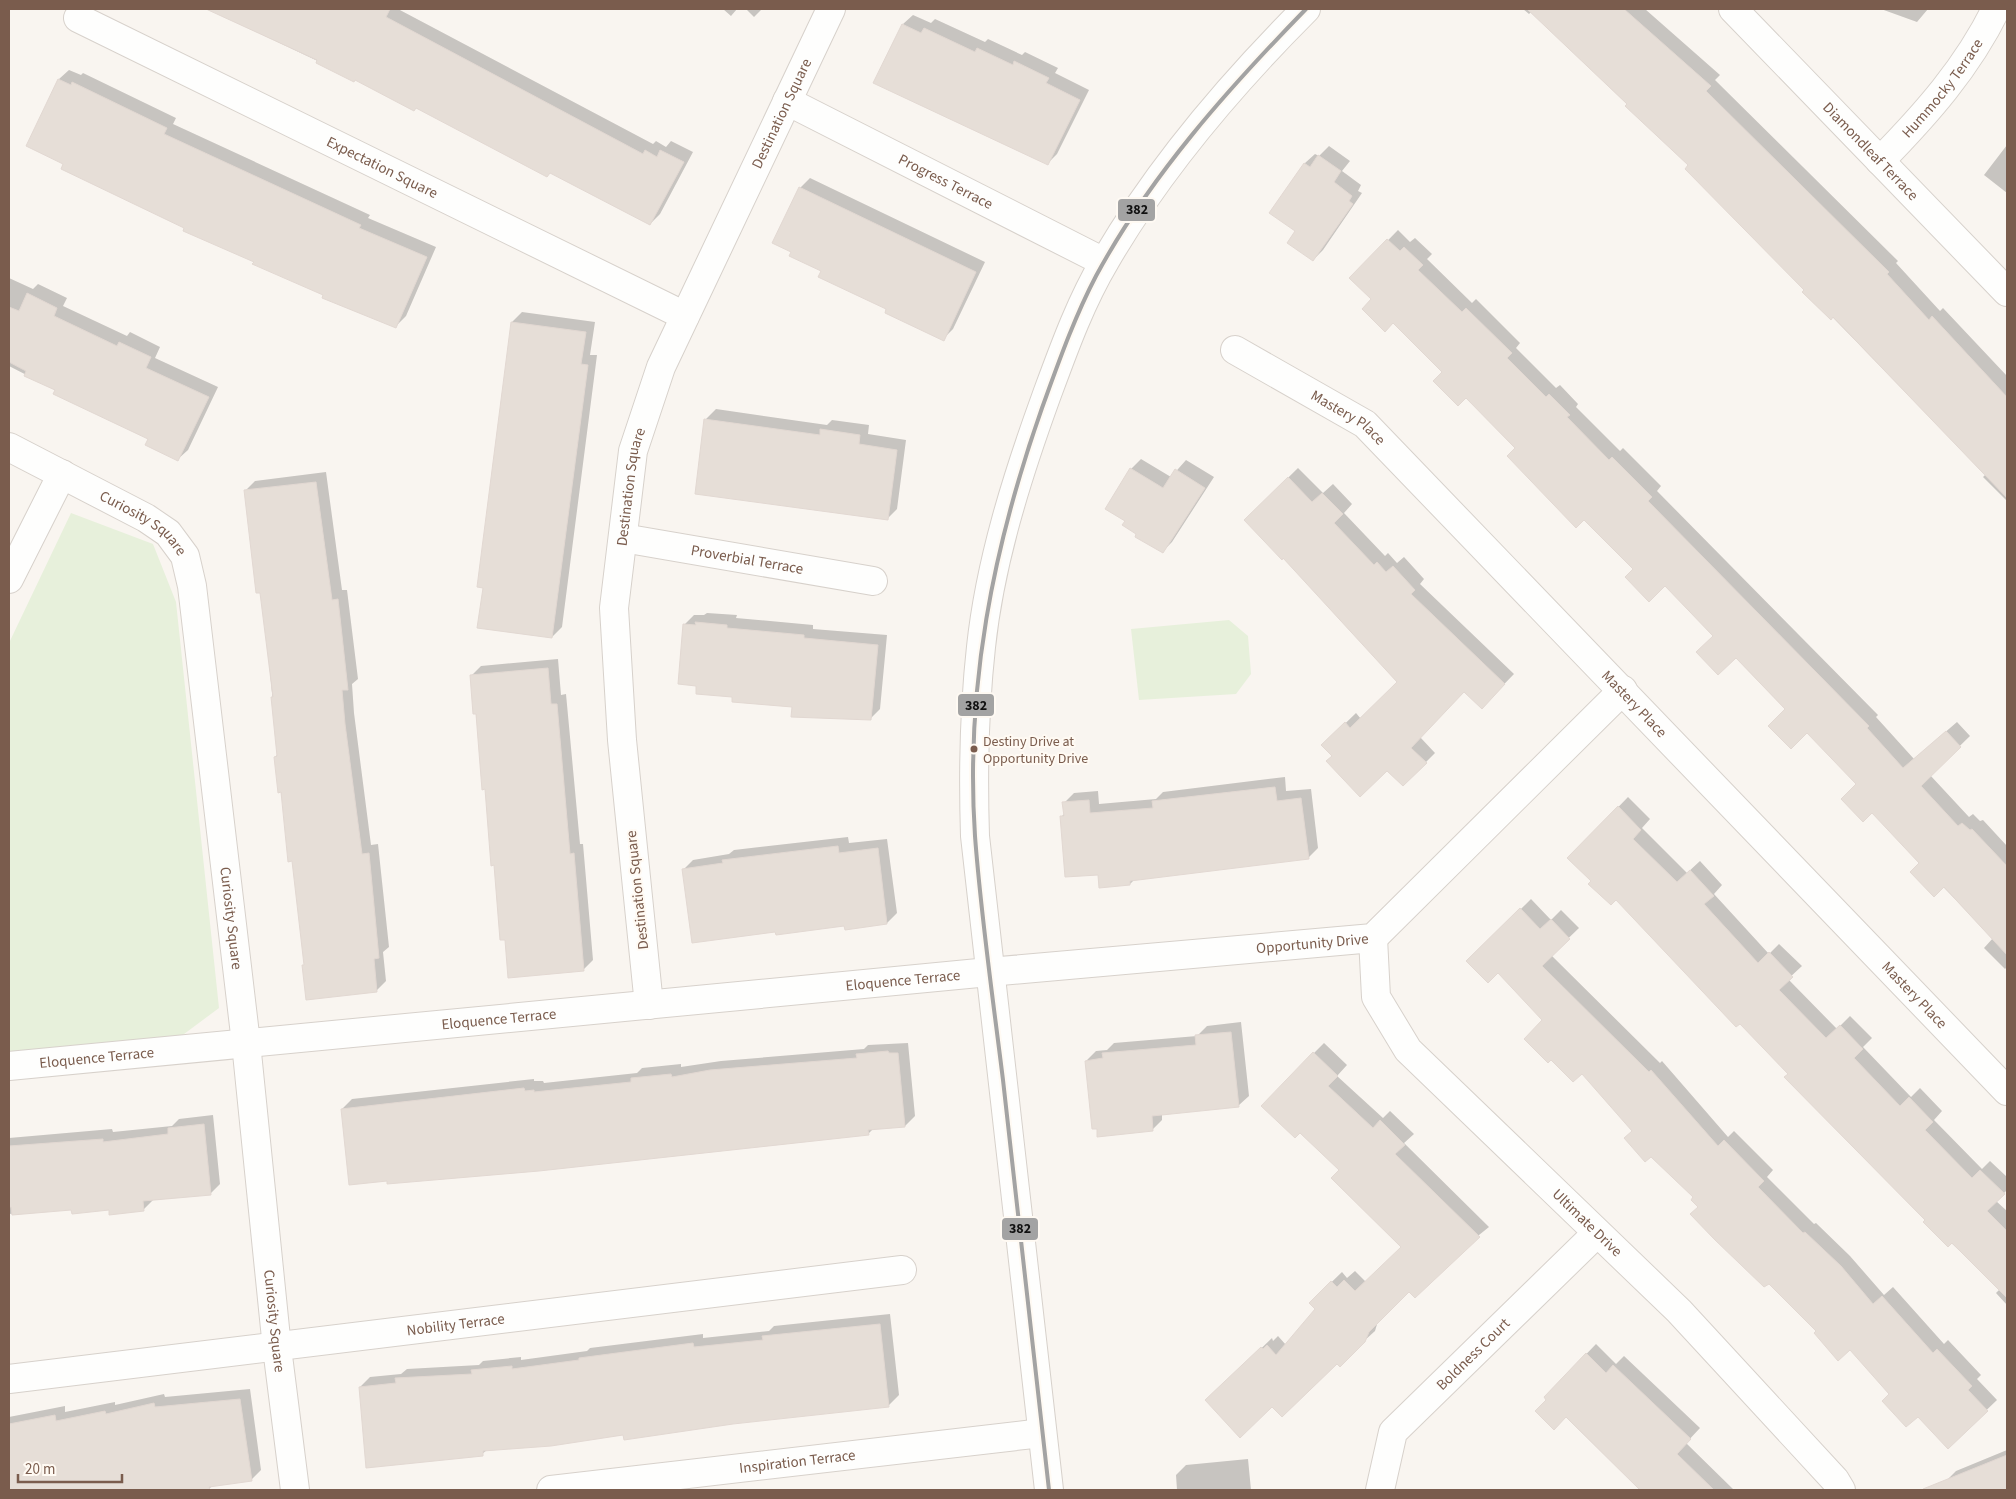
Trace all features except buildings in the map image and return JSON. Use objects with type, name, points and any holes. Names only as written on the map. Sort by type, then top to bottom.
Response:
[{"type":"street","name":"Destination Square","points":[[649,1005],[622,740],[614,608],[633,451],[660,367],[831,9]]},
{"type":"street","points":[[1049,1490],[974,836],[974,741],[981,645],[1001,539],[1026,453],[1060,360],[1104,262],[1161,175],[1197,129],[1245,73],[1306,9]]},
{"type":"street","name":"Diamondleaf Terrace","points":[[1733,9],[2007,292]]},
{"type":"street","name":"Hummocky Terrace","points":[[1880,161],[1945,91],[1984,35],[1996,9]]},
{"type":"street","name":"Expectation Square","points":[[78,18],[685,316]]},
{"type":"street","name":"Progress Terrace","points":[[787,101],[1104,262]]},
{"type":"street","name":"Mastery Place","points":[[1235,350],[1365,424],[2007,1091]]},
{"type":"street","name":"Curiosity Square","points":[[9,447],[146,518],[168,533],[185,556],[192,586],[246,1043],[277,1348],[295,1490]]},
{"type":"street","points":[[9,579],[62,474]]},
{"type":"street","name":"Proverbial Terrace","points":[[623,538],[873,581]]},
{"type":"street","name":"Opportunity Drive","points":[[989,972],[1373,938],[1623,690]]},
{"type":"street","name":"Ultimate Drive","points":[[1373,938],[1376,997],[1408,1050],[1596,1234],[1679,1311],[1835,1480],[1841,1490]]},
{"type":"street","name":"Eloquence Terrace","points":[[9,1066],[989,972]]},
{"type":"street","name":"Boldness Court","points":[[1380,1490],[1393,1432],[1596,1234]]},
{"type":"street","name":"Nobility Terrace","points":[[9,1379],[277,1348],[902,1270]]},
{"type":"street","name":"Inspiration Terrace","points":[[551,1490],[1042,1434]]},
{"type":"green space","points":[[71,513],[153,544],[176,602],[219,1008],[176,1040],[9,1052],[9,643]]},
{"type":"green space","points":[[1229,620],[1248,636],[1251,674],[1236,694],[1139,700],[1131,629]]},
{"type":"transit line","name":"382","points":[[1049,1490],[975,836],[974,726],[986,619],[1009,513],[1025,460],[1067,341],[1096,276],[1140,203],[1165,169],[1247,71],[1306,9]]},
{"type":"place","name":"Destiny Drive at Opportunity Drive","points":[[974,749]]}]
